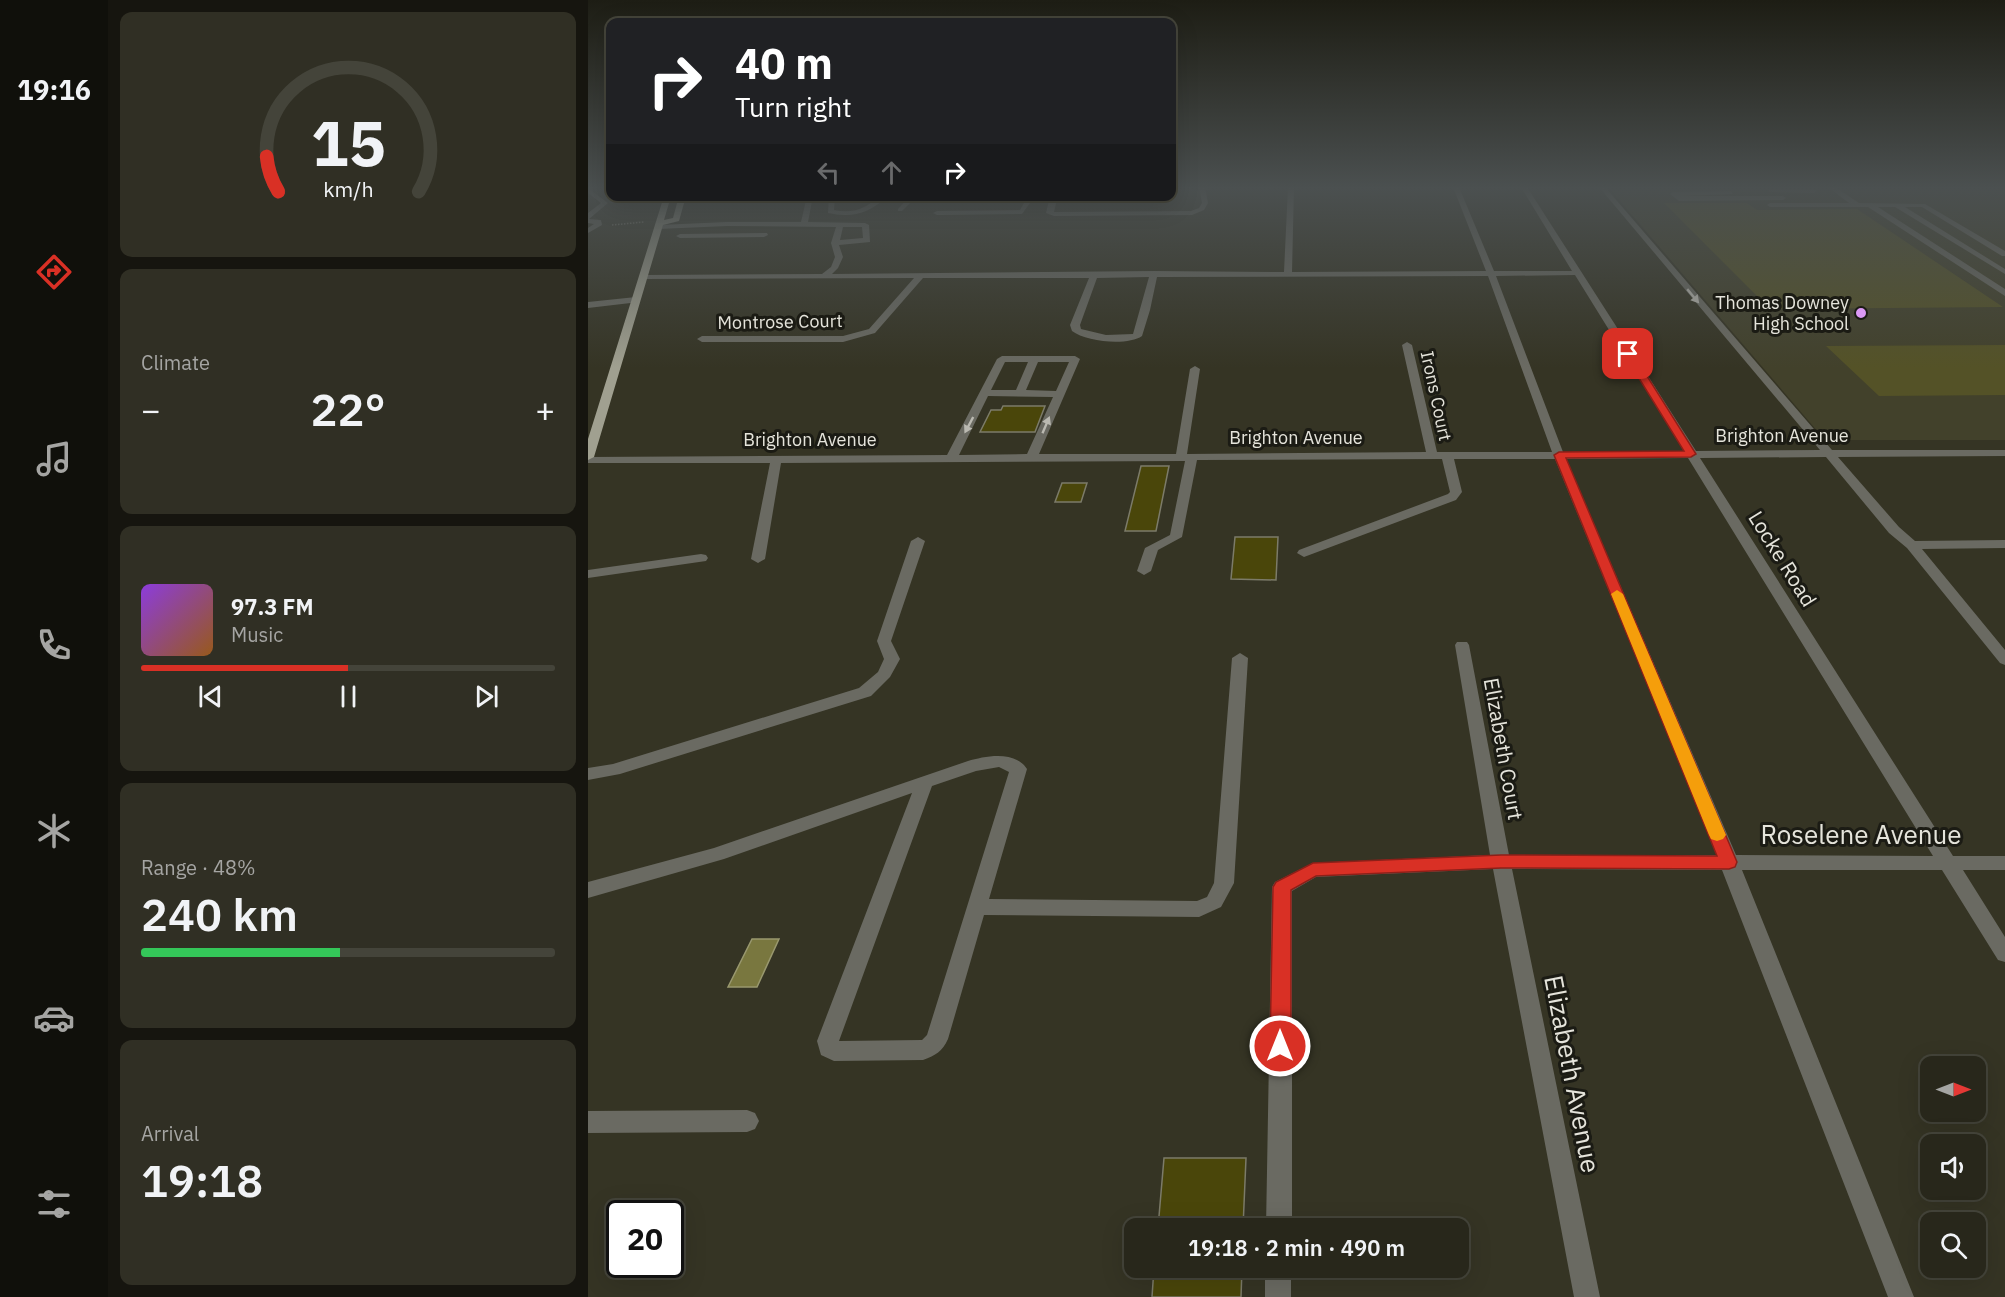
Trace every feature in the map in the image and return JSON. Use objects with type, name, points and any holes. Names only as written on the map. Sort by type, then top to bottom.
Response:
[{"type":"main road","points":[[588,458],[653,248]]},
{"type":"street","points":[[825,276],[834,268],[839,257],[836,248]]},
{"type":"street","points":[[1288,274],[1289,248]]},
{"type":"street","points":[[1480,248],[1559,455],[1729,862],[1901,1297]]},
{"type":"street","name":"Locke Road","points":[[1562,248],[2005,954]]},
{"type":"street","points":[[1654,248],[1894,530],[1912,545],[2005,660]]},
{"type":"street","points":[[1935,248],[2005,293]]},
{"type":"street","points":[[1965,248],[2005,272]]},
{"type":"street","points":[[1094,274],[1076,325],[1077,332],[1088,337],[1122,338],[1137,336],[1146,310],[1154,273]]},
{"type":"street","points":[[644,277],[1154,273],[1578,273]]},
{"type":"street","name":"Montrose Court","points":[[702,339],[843,339],[858,337],[872,331],[921,276]]},
{"type":"street","points":[[588,306],[635,303]]},
{"type":"street","points":[[588,312],[635,303]]},
{"type":"street","name":"Irons Court","points":[[1407,345],[1432,455]]},
{"type":"street","points":[[951,458],[1002,359],[1075,359],[1032,457]]},
{"type":"street","points":[[1020,393],[1034,359]]},
{"type":"street","points":[[1144,571],[1152,548],[1176,537],[1195,369]]},
{"type":"street","points":[[986,393],[1059,394]]},
{"type":"street","name":"Brighton Avenue","points":[[588,458],[2005,453]]},
{"type":"street","points":[[1304,553],[1355,533],[1381,526],[1452,497],[1456,492],[1447,455]]},
{"type":"street","points":[[758,559],[776,459]]},
{"type":"street","points":[[588,774],[614,770],[866,692],[885,674],[892,659],[884,642],[918,541]]},
{"type":"street","points":[[1912,545],[2005,544]]},
{"type":"street","points":[[588,574],[701,558]]},
{"type":"street","name":"Elizabeth Court","points":[[1461,645],[1501,862]]},
{"type":"street","points":[[976,907],[1199,909],[1214,902],[1224,883],[1240,658]]},
{"type":"street","points":[[588,890],[717,854],[974,765],[1001,761],[1018,768],[943,1020],[932,1046],[923,1050],[834,1051],[829,1048],[828,1041],[926,782]]},
{"type":"street","name":"Roselene Avenue","points":[[1279,1218],[1282,887],[1313,870],[1501,862],[2005,863]]},
{"type":"street","name":"Elizabeth Avenue","points":[[1501,862],[1587,1297]]},
{"type":"street","points":[[588,1122],[747,1120]]},
{"type":"street","points":[[1278,1278],[1278,1297]]},
{"type":"shaded area","name":"Thomas Downey High School","points":[[1660,248],[2005,248],[2005,440],[1825,440]]},
{"type":"shaded area","points":[[1709,248],[1914,248],[2003,307],[1770,309]]},
{"type":"shaded area","points":[[2005,345],[2005,395],[1879,396],[1826,346]]},
{"type":"shaded area","points":[[752,939],[779,939],[757,987],[728,987]]},
{"type":"building","points":[[1003,406],[1045,406],[1035,432],[980,432],[991,410],[1001,410]]},
{"type":"building","points":[[1141,466],[1169,466],[1156,531],[1125,531]]},
{"type":"building","points":[[1062,483],[1087,483],[1081,502],[1055,502]]},
{"type":"building","points":[[1235,537],[1278,537],[1276,580],[1231,579]]},
{"type":"building","points":[[1164,1158],[1246,1158],[1243,1218],[1159,1218]]},
{"type":"building","points":[[1153,1278],[1242,1278],[1241,1297],[1152,1297]]},
{"type":"slow traffic","points":[[1617,594],[1717,835]]},
{"type":"place","name":"Thomas Downey High School","points":[[1861,313]]},
{"type":"route","points":[[1280,1046],[1282,887],[1313,870],[1501,862],[1729,862],[1559,455],[1691,454],[1628,354]]}]
